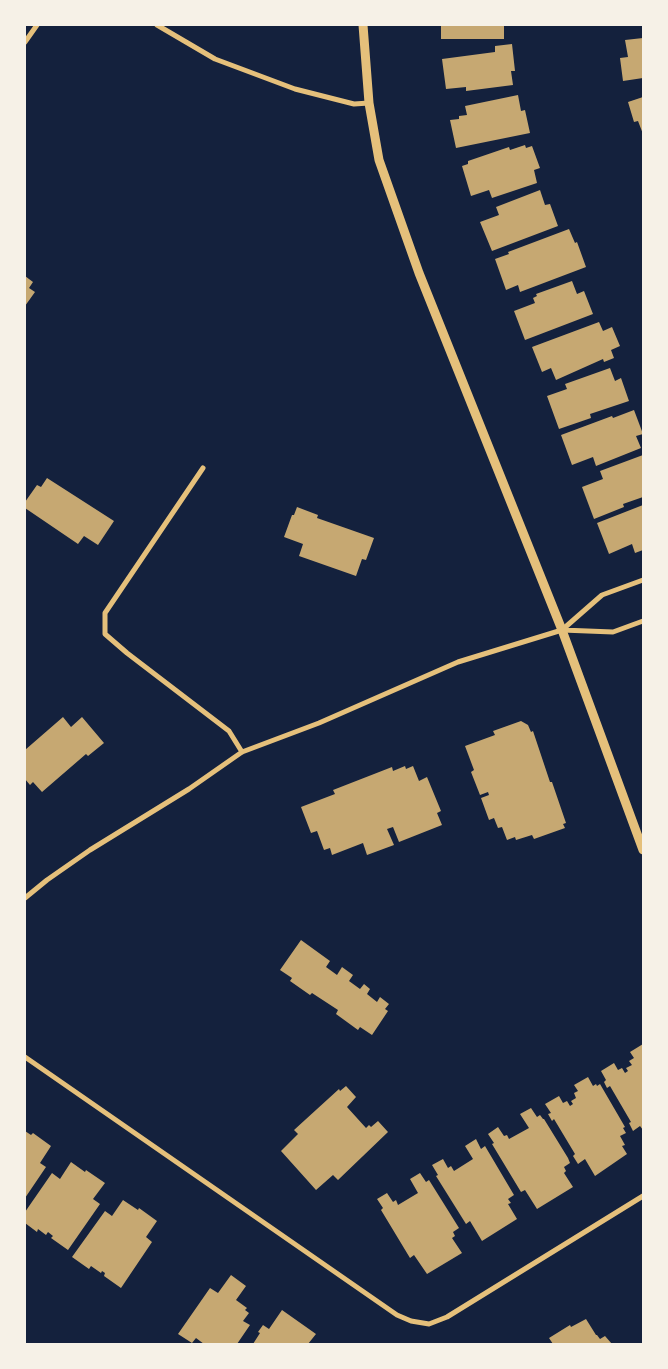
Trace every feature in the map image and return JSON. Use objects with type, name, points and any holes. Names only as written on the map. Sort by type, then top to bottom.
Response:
[{"type":"street","points":[[25,42],[37,25]]},
{"type":"street","points":[[157,25],[215,59],[295,89],[354,104],[369,103]]},
{"type":"street","points":[[363,25],[369,103],[379,160],[419,273],[562,630],[643,850]]},
{"type":"street","points":[[203,468],[104,613],[105,634],[229,731],[242,752]]},
{"type":"street","points":[[562,630],[602,595],[643,580]]},
{"type":"street","points":[[25,898],[90,850],[189,790],[242,752],[319,723],[458,662],[562,630],[614,632],[643,621]]},
{"type":"street","points":[[25,1057],[380,1304],[411,1322],[429,1324],[447,1317],[643,1196]]},
{"type":"building","points":[[441,25],[504,25],[504,39],[441,39]]},
{"type":"building","points":[[643,38],[643,78],[623,81],[620,58],[628,57],[625,40]]},
{"type":"building","points":[[512,44],[515,71],[511,71],[513,85],[466,91],[466,87],[446,89],[442,59],[495,52],[495,46]]},
{"type":"building","points":[[518,95],[521,111],[525,110],[530,133],[456,148],[450,120],[459,119],[459,116],[467,115],[465,106]]},
{"type":"building","points":[[643,97],[643,134],[638,121],[634,122],[628,102]]},
{"type":"building","points":[[525,145],[526,148],[532,146],[540,168],[534,170],[537,183],[492,198],[489,190],[471,196],[462,166],[468,164],[468,161],[509,147],[510,150]]},
{"type":"building","points":[[540,190],[545,205],[550,204],[558,226],[492,251],[480,222],[499,215],[496,207]]},
{"type":"building","points":[[569,229],[575,243],[577,242],[586,267],[520,292],[518,285],[506,290],[495,259],[509,254],[508,252]]},
{"type":"building","points":[[25,276],[33,282],[29,288],[35,292],[25,306]]},
{"type":"building","points":[[572,281],[577,294],[584,291],[593,314],[525,340],[514,311],[535,303],[533,298],[537,296],[536,294]]},
{"type":"building","points":[[599,322],[603,331],[612,327],[620,346],[611,350],[614,358],[604,362],[603,359],[556,380],[551,368],[542,372],[532,347]]},
{"type":"building","points":[[610,368],[615,381],[621,378],[629,401],[590,414],[591,418],[559,429],[547,396],[567,389],[565,384]]},
{"type":"building","points":[[634,410],[643,434],[636,436],[641,448],[596,466],[593,457],[572,465],[561,435]]},
{"type":"building","points":[[643,455],[643,497],[623,504],[624,507],[594,519],[582,487],[603,479],[600,471]]},
{"type":"building","points":[[47,478],[114,521],[98,545],[84,536],[78,544],[25,508],[25,502],[37,485],[41,487]]},
{"type":"building","points":[[643,505],[643,550],[635,553],[632,544],[609,554],[597,523]]},
{"type":"building","points":[[297,507],[318,515],[317,518],[374,538],[366,560],[362,559],[356,576],[299,556],[303,544],[284,537]]},
{"type":"building","points":[[63,717],[71,727],[82,717],[104,743],[88,756],[86,754],[42,792],[33,782],[30,785],[25,779],[25,750]]},
{"type":"building","points":[[521,721],[528,725],[531,732],[533,731],[566,823],[563,824],[565,828],[534,839],[532,835],[516,840],[515,837],[507,840],[502,827],[498,828],[494,818],[489,820],[481,798],[489,795],[488,792],[480,795],[471,772],[474,770],[465,746],[495,735],[493,731]]},
{"type":"building","points":[[405,766],[406,769],[413,766],[419,781],[427,777],[441,811],[437,813],[442,825],[399,842],[393,827],[387,829],[394,845],[367,855],[363,843],[332,855],[330,848],[324,850],[317,831],[311,833],[301,807],[335,794],[333,790],[392,767],[393,771]]},
{"type":"building","points":[[301,940],[330,961],[326,967],[337,975],[342,967],[353,975],[349,981],[360,989],[364,984],[370,989],[367,994],[377,1002],[380,997],[389,1004],[385,1009],[388,1011],[372,1035],[360,1027],[358,1030],[336,1014],[338,1010],[312,993],[310,995],[290,981],[292,978],[280,970]]},
{"type":"building","points":[[643,1044],[643,1130],[640,1126],[633,1131],[629,1123],[631,1122],[610,1086],[607,1088],[604,1082],[606,1080],[601,1071],[614,1063],[618,1070],[622,1068],[625,1073],[628,1071],[626,1068],[632,1065],[629,1061],[634,1058],[630,1052]]},
{"type":"building","points":[[588,1077],[593,1086],[600,1084],[625,1127],[623,1128],[626,1133],[620,1136],[625,1145],[622,1146],[627,1154],[595,1176],[585,1159],[578,1164],[573,1156],[575,1154],[554,1119],[552,1121],[548,1114],[551,1113],[545,1104],[559,1096],[563,1103],[567,1101],[570,1106],[573,1104],[571,1101],[576,1098],[574,1093],[578,1091],[574,1085]]},
{"type":"building","points":[[346,1086],[356,1097],[347,1107],[366,1128],[369,1125],[371,1127],[378,1121],[388,1132],[338,1180],[333,1175],[316,1190],[281,1151],[298,1134],[294,1130],[339,1089],[340,1091]]},
{"type":"building","points":[[531,1108],[537,1117],[540,1115],[544,1119],[568,1158],[570,1163],[564,1167],[566,1171],[564,1173],[573,1187],[537,1209],[525,1190],[521,1192],[488,1134],[498,1127],[504,1136],[507,1135],[509,1139],[529,1128],[520,1114]]},
{"type":"building","points":[[25,1131],[31,1135],[33,1133],[51,1146],[40,1163],[46,1167],[25,1198]]},
{"type":"building","points":[[476,1139],[481,1149],[485,1146],[514,1195],[508,1199],[511,1203],[508,1204],[517,1219],[482,1241],[470,1221],[466,1224],[436,1176],[438,1175],[432,1165],[443,1159],[448,1168],[451,1166],[454,1171],[473,1159],[465,1146]]},
{"type":"building","points":[[71,1162],[105,1183],[93,1199],[100,1204],[68,1250],[51,1238],[53,1236],[48,1232],[46,1235],[38,1229],[37,1232],[25,1223],[25,1212],[52,1173],[60,1179]]},
{"type":"building","points":[[420,1173],[426,1182],[429,1180],[459,1228],[453,1232],[455,1236],[452,1238],[462,1253],[427,1274],[414,1255],[410,1258],[381,1210],[383,1208],[377,1199],[387,1193],[393,1202],[396,1200],[398,1205],[418,1193],[410,1179]]},
{"type":"building","points":[[123,1200],[138,1210],[139,1208],[157,1221],[146,1237],[152,1242],[121,1288],[104,1276],[105,1273],[102,1271],[101,1273],[91,1266],[89,1269],[72,1257],[105,1211],[112,1216]]},
{"type":"building","points":[[231,1275],[246,1286],[236,1300],[247,1308],[245,1310],[249,1313],[243,1321],[250,1325],[237,1344],[204,1344],[196,1338],[192,1343],[178,1334],[210,1288],[218,1293]]},
{"type":"building","points":[[282,1310],[316,1334],[308,1344],[253,1344],[263,1325],[269,1329]]},
{"type":"building","points":[[586,1319],[600,1339],[605,1336],[612,1344],[553,1344],[549,1338],[570,1325],[571,1327]]}]
